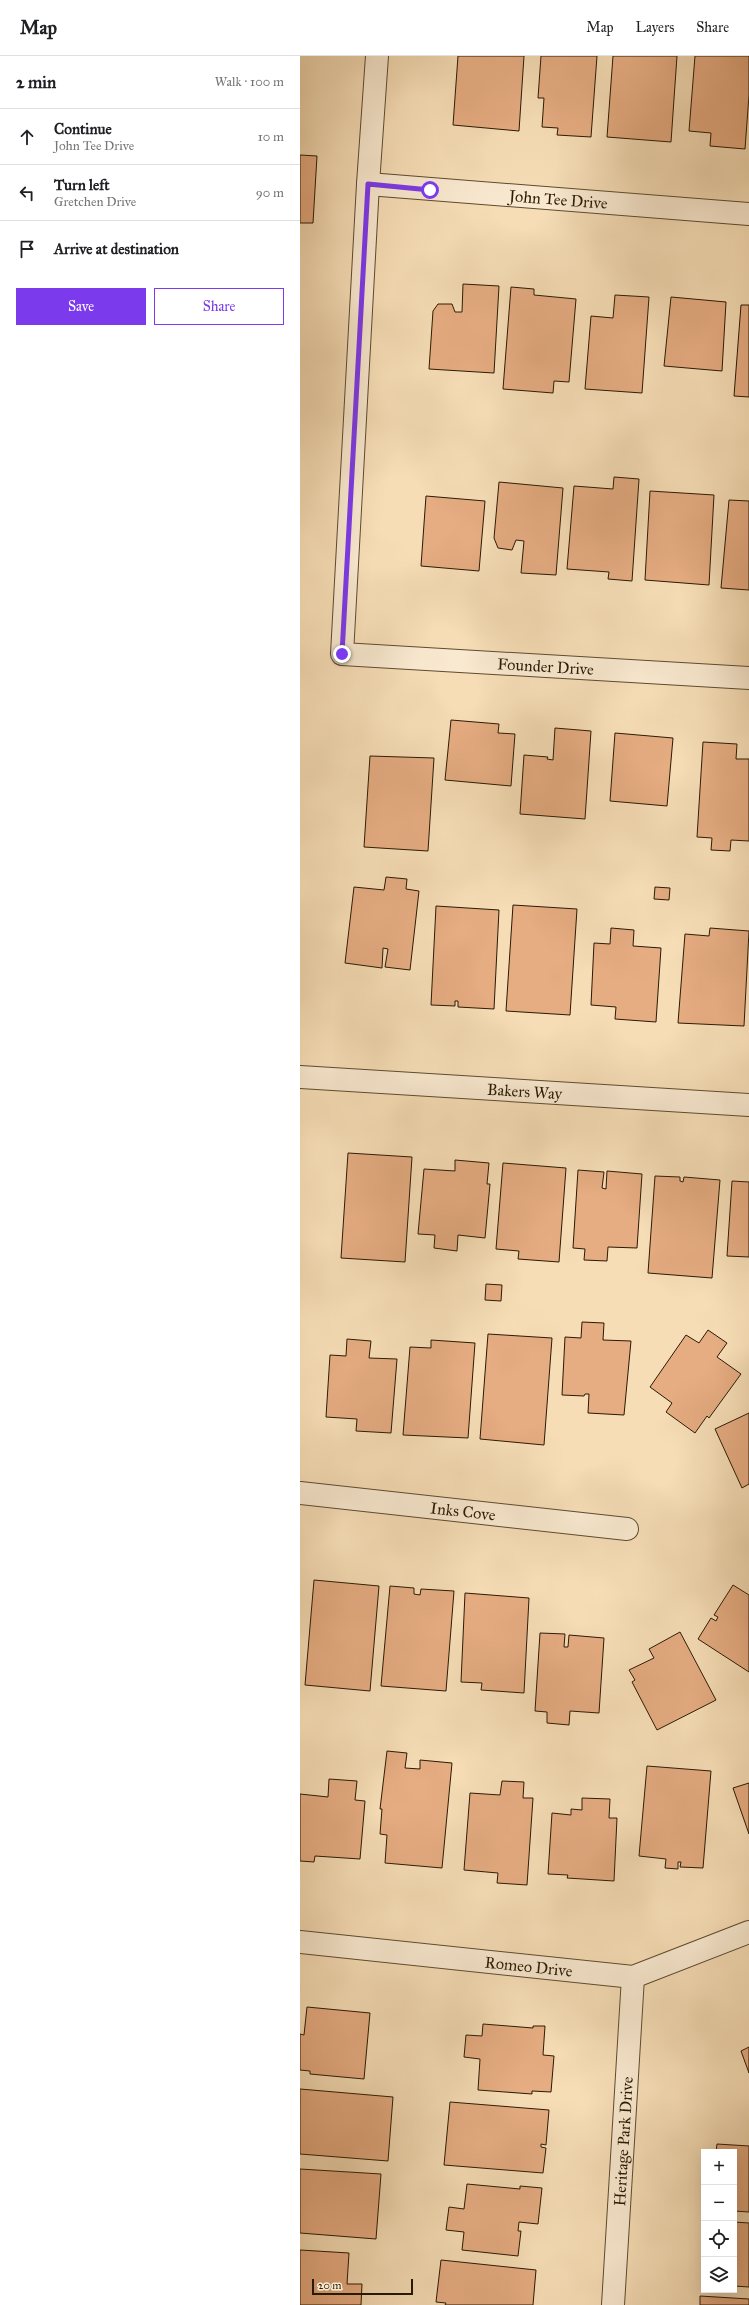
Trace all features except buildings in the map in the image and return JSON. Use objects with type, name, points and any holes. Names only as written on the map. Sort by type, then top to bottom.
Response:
[{"type":"street","points":[[368,184],[378,56]]},
{"type":"street","name":"John Tee Drive","points":[[368,184],[749,214]]},
{"type":"street","name":"Founder Drive","points":[[368,184],[342,654],[749,678]]},
{"type":"street","name":"Bakers Way","points":[[300,1077],[749,1105]]},
{"type":"street","name":"Inks Cove","points":[[300,1493],[627,1529]]},
{"type":"street","name":"Romeo Drive","points":[[300,1942],[633,1977],[749,1932]]},
{"type":"street","name":"Heritage Park Drive","points":[[613,2305],[633,1977]]},
{"type":"route","points":[[342,654],[368,184],[430,190]]}]
